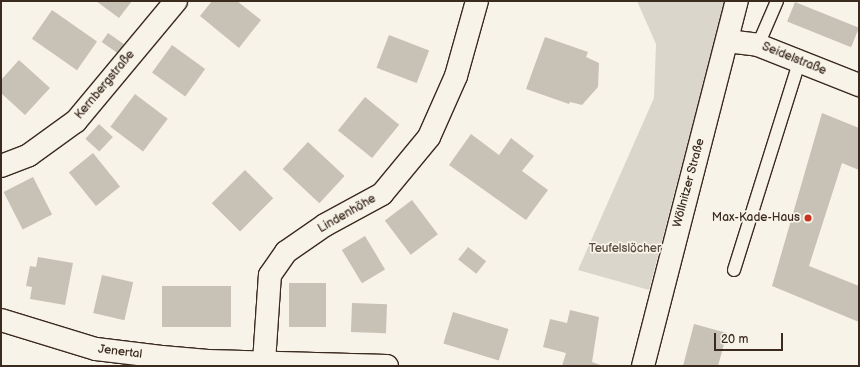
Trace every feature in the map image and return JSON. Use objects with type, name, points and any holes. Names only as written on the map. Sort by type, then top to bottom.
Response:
[{"type":"street","name":"Kernbergstraße","points":[[1,166],[29,155],[76,121],[176,1]]},
{"type":"street","name":"Lindenhöhe","points":[[264,362],[270,275],[286,252],[325,225],[382,194],[429,137],[456,76],[477,1]]},
{"type":"street","name":"Wöllnitzer Straße","points":[[643,366],[737,1]]},
{"type":"street","name":"Seidelstraße","points":[[727,41],[758,45],[859,85]]},
{"type":"street","name":"Jenertal","points":[[1,320],[96,349],[206,364],[264,362],[388,366]]},
{"type":"lane","points":[[758,45],[777,1]]},
{"type":"lane","points":[[734,270],[799,62]]},
{"type":"green space","name":"Teufelslöcher","points":[[637,1],[725,1],[649,290],[578,270],[654,98],[656,44]]},
{"type":"building","points":[[96,1],[132,1],[119,18]]},
{"type":"building","points":[[212,1],[237,1],[261,20],[239,48],[200,16]]},
{"type":"building","points":[[795,2],[859,28],[851,47],[787,21]]},
{"type":"building","points":[[52,10],[97,42],[77,70],[32,39]]},
{"type":"building","points":[[108,33],[125,45],[119,54],[102,42]]},
{"type":"building","points":[[389,35],[429,50],[417,83],[376,68]]},
{"type":"building","points":[[545,37],[588,52],[586,57],[599,63],[598,87],[582,105],[570,102],[569,104],[526,89]]},
{"type":"building","points":[[172,45],[205,69],[185,97],[152,73]]},
{"type":"building","points":[[19,60],[50,88],[25,115],[1,93],[1,80]]},
{"type":"building","points":[[135,94],[168,119],[143,151],[110,127]]},
{"type":"building","points":[[365,97],[399,125],[372,158],[338,130]]},
{"type":"building","name":"Max-Kade-Haus","points":[[822,113],[859,128],[859,170],[842,163],[809,266],[859,286],[859,322],[772,286]]},
{"type":"building","points":[[99,124],[113,137],[99,152],[85,139]]},
{"type":"building","points":[[471,134],[499,155],[511,138],[534,156],[522,171],[548,190],[526,220],[449,165]]},
{"type":"building","points":[[308,142],[345,176],[319,203],[283,169]]},
{"type":"building","points":[[93,153],[120,186],[96,206],[69,173]]},
{"type":"building","points":[[245,170],[273,198],[240,232],[212,203]]},
{"type":"building","points":[[33,177],[52,214],[23,229],[4,192]]},
{"type":"building","points":[[412,200],[438,234],[411,255],[385,220]]},
{"type":"building","points":[[365,236],[385,269],[362,283],[342,250]]},
{"type":"building","points":[[468,247],[486,261],[476,274],[458,260]]},
{"type":"building","points":[[38,257],[73,263],[65,305],[30,299],[32,287],[26,286],[30,266],[36,267]]},
{"type":"building","points":[[102,275],[133,282],[124,320],[93,313]]},
{"type":"building","points":[[289,283],[326,283],[326,327],[289,327]]},
{"type":"building","points":[[162,286],[231,286],[231,327],[162,327]]},
{"type":"building","points":[[352,303],[387,304],[386,333],[351,332]]},
{"type":"building","points":[[570,310],[599,317],[592,362],[603,366],[562,366],[566,353],[543,347],[550,319],[567,323]]},
{"type":"building","points":[[453,312],[508,329],[499,361],[443,344]]},
{"type":"building","points":[[694,324],[727,333],[718,366],[683,366]]},
{"type":"place","name":"Max-Kade-Haus","points":[[808,218]]}]
